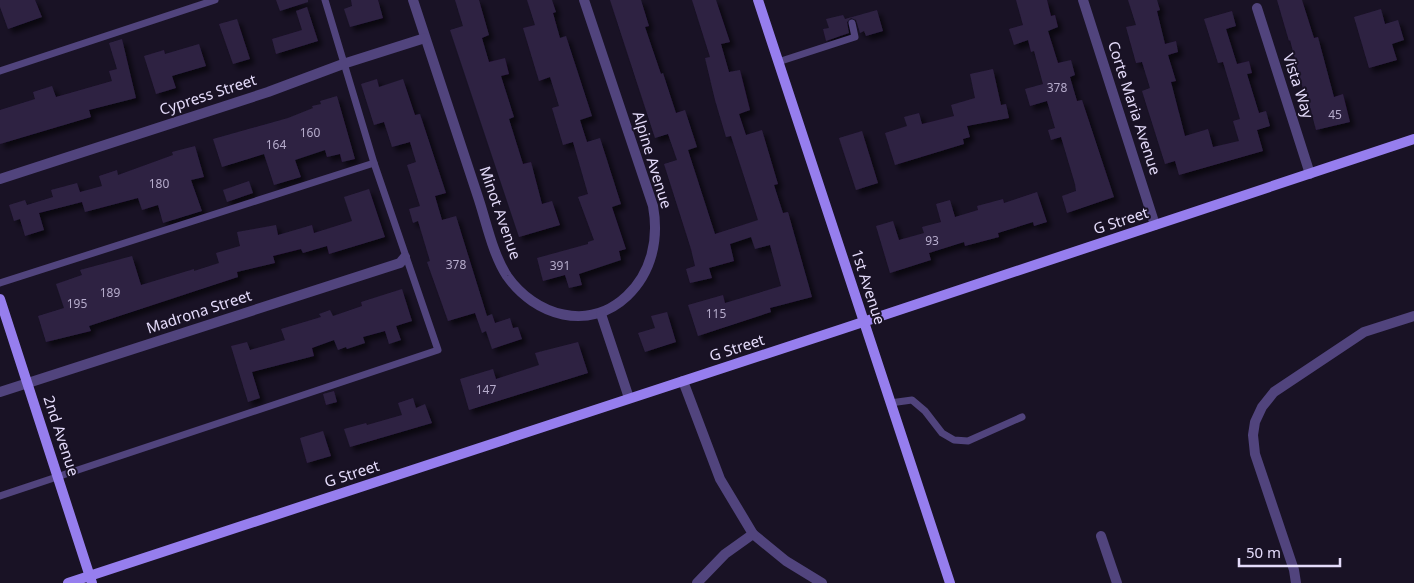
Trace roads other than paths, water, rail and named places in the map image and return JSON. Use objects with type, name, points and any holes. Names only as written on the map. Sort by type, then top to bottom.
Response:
[{"type":"street","name":"Minot Avenue","points":[[413,0],[487,224],[506,275],[521,292],[551,311],[582,317],[601,314]]},
{"type":"street","name":"Alpine Avenue","points":[[584,0],[653,206],[656,226],[651,259],[640,282],[623,300],[601,314]]},
{"type":"street","name":"1st Avenue","points":[[758,0],[950,583]]},
{"type":"street","name":"Corte Maria Avenue","points":[[1083,0],[1155,225]]},
{"type":"street","name":"Vista Way","points":[[1257,8],[1310,174]]},
{"type":"street","name":"Cypress Street","points":[[0,179],[268,92],[342,64],[425,38]]},
{"type":"street","name":"G Street","points":[[68,583],[91,579],[629,398],[1414,139]]},
{"type":"street","name":"Madrona Street","points":[[0,392],[400,263],[405,257]]},
{"type":"street","name":"2nd Avenue","points":[[0,299],[91,579]]},
{"type":"street","points":[[601,314],[629,398]]},
{"type":"street","points":[[1296,583],[1294,570],[1255,454],[1253,435],[1258,416],[1267,399],[1281,386],[1364,332],[1414,316]]},
{"type":"street","points":[[683,381],[720,479],[753,534],[786,561],[822,583]]},
{"type":"street","points":[[697,583],[725,554],[753,534]]},
{"type":"street","points":[[1101,536],[1117,583]]},
{"type":"lane","points":[[0,72],[215,0]]},
{"type":"lane","points":[[0,496],[438,350],[405,257],[342,64],[340,50],[325,0]]},
{"type":"lane","points":[[778,62],[855,37],[852,23]]},
{"type":"lane","points":[[0,283],[374,163]]},
{"type":"lane","points":[[890,403],[912,400],[925,411],[942,434],[954,440],[968,441],[1022,417]]}]
